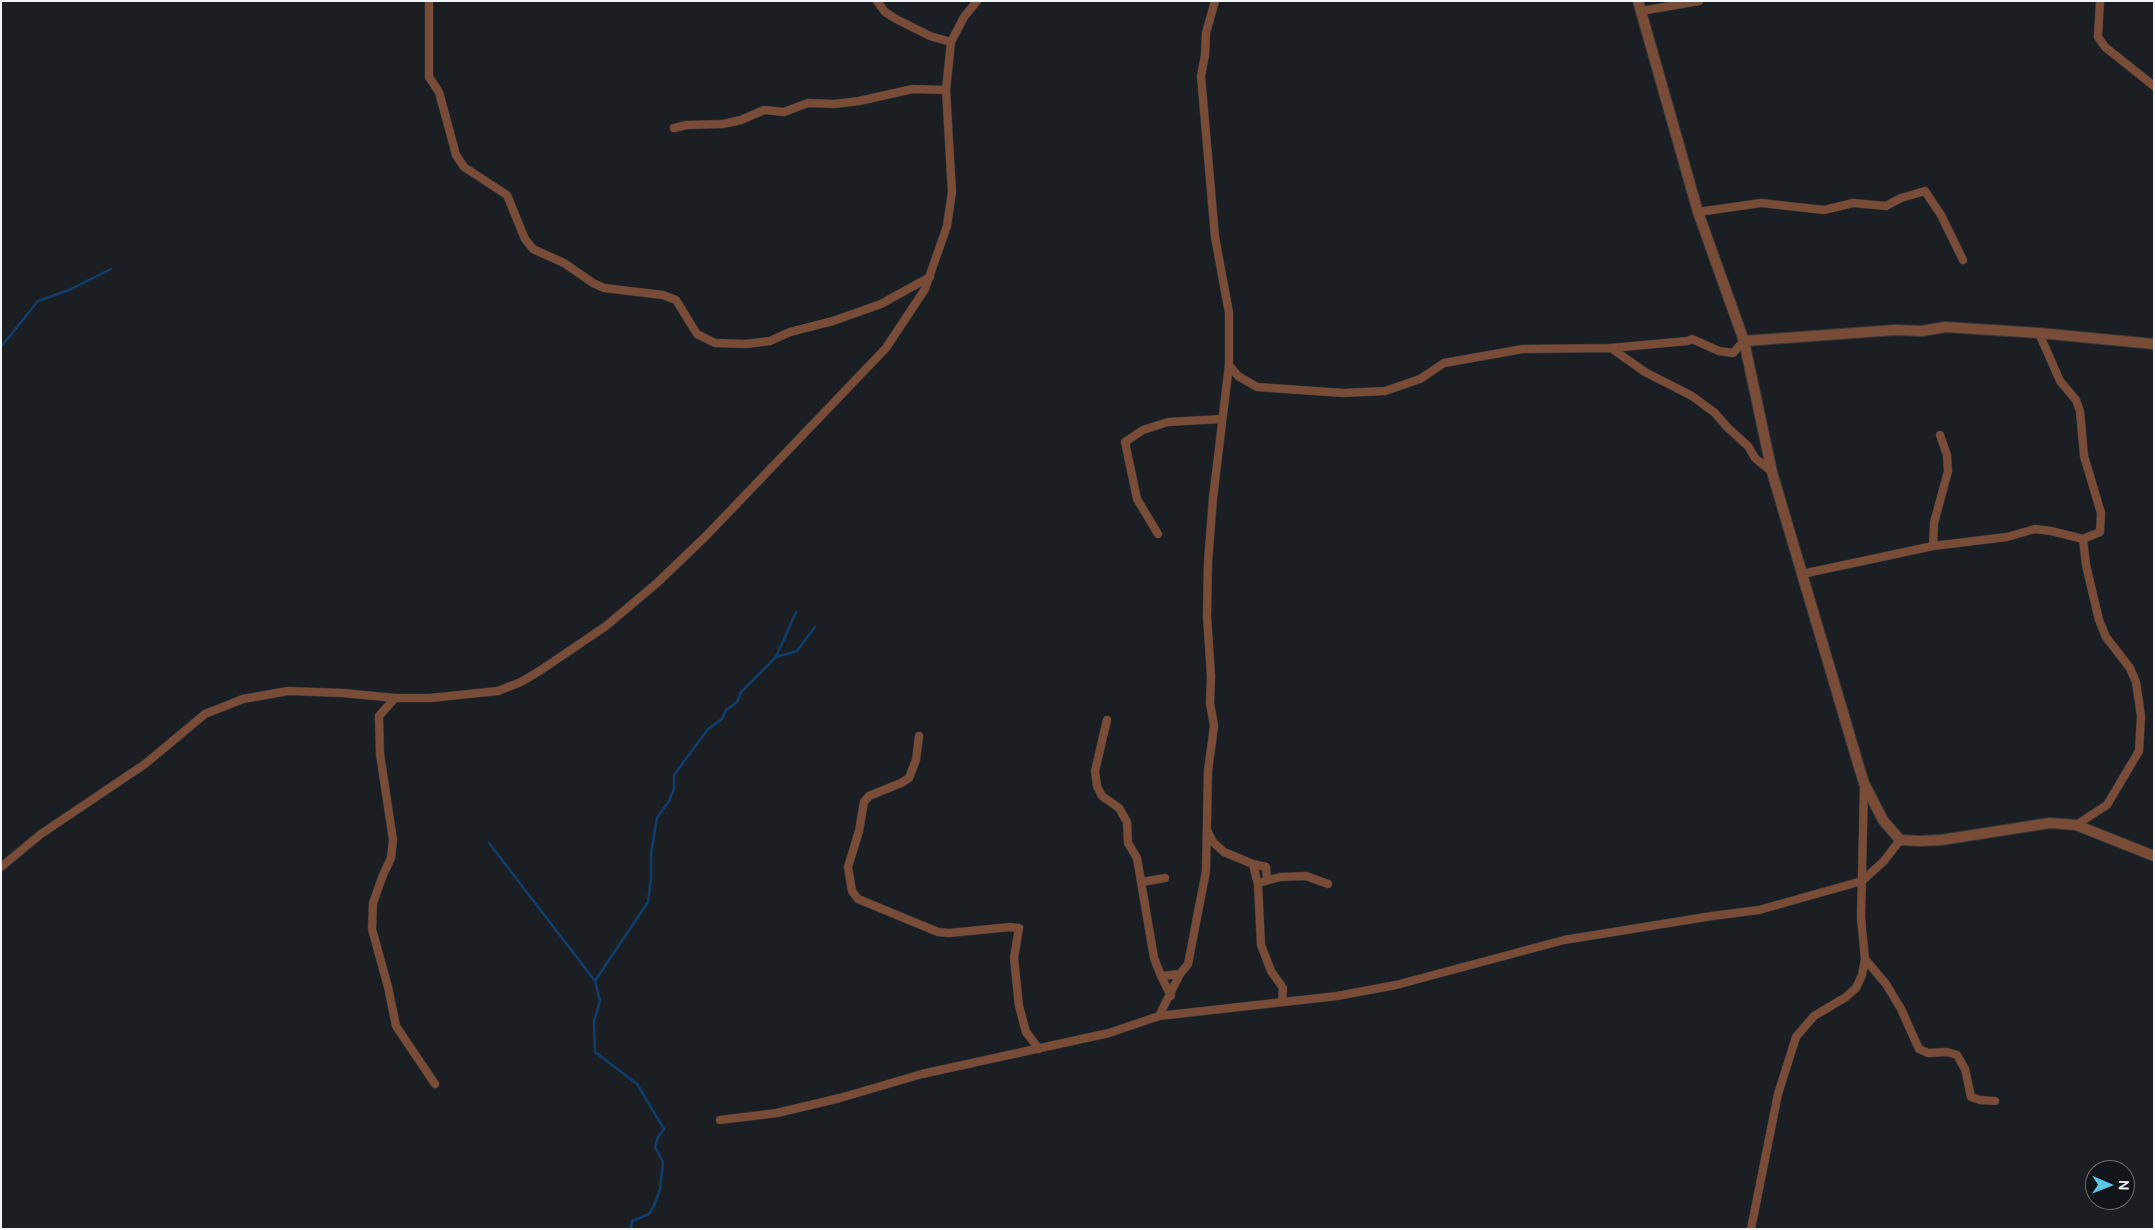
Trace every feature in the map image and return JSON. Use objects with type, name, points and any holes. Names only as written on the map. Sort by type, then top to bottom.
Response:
[{"type":"street","points":[[429,1],[429,76],[439,92],[456,155],[464,167],[507,195],[525,239],[533,249],[564,263],[593,283],[604,288],[663,295],[676,300],[697,334],[714,342],[746,344],[770,341],[790,332],[834,321],[881,304],[930,277]]},
{"type":"street","points":[[878,1],[885,12],[896,19],[930,36],[952,42]]},
{"type":"street","points":[[1,867],[40,834],[145,764],[205,714],[243,699],[288,692],[430,698],[498,691],[521,682],[606,626],[657,583],[706,536],[886,348],[925,289],[947,226],[952,192],[946,90],[952,42],[964,17],[977,1]]},
{"type":"street","points":[[1159,1016],[1171,996],[1180,974],[1188,964],[1206,871],[1208,849],[1206,828],[1208,771],[1214,726],[1210,703],[1211,676],[1207,616],[1208,562],[1229,365],[1229,313],[1215,237],[1201,76],[1206,55],[1206,33],[1215,1]]},
{"type":"street","points":[[1699,1],[1639,6],[1698,212],[1744,341],[1772,472],[1864,783],[1883,820],[1900,840],[1941,840],[2050,823],[2076,825],[2154,856]]},
{"type":"street","points":[[2100,1],[2098,38],[2105,47],[2154,86]]},
{"type":"street","points":[[674,128],[687,125],[723,124],[741,120],[764,110],[784,112],[808,103],[835,104],[859,102],[913,89],[946,90]]},
{"type":"street","points":[[1698,212],[1761,203],[1824,210],[1853,203],[1886,206],[1901,198],[1926,190],[1941,215],[1963,260]]},
{"type":"street","points":[[1229,365],[1238,376],[1257,387],[1343,393],[1385,391],[1420,379],[1444,363],[1529,349],[1611,348],[1688,341],[1692,339],[1719,352],[1733,353],[1744,341],[1895,330],[1922,331],[1945,328],[2039,333],[2154,344]]},
{"type":"street","points":[[1802,574],[1932,546],[2007,537],[2035,529],[2083,539],[2100,532],[2101,513],[2084,456],[2080,411],[2076,400],[2060,381],[2039,333]]},
{"type":"street","points":[[1611,348],[1645,372],[1692,396],[1715,413],[1748,446],[1755,458],[1772,472]]},
{"type":"street","points":[[1158,534],[1138,499],[1125,442],[1143,430],[1168,422],[1222,419]]},
{"type":"street","points":[[1932,546],[1934,523],[1948,471],[1947,455],[1940,435]]},
{"type":"street","points":[[2076,825],[2107,805],[2139,751],[2141,716],[2136,682],[2130,668],[2106,637],[2099,620],[2086,565],[2083,539]]},
{"type":"street","points":[[396,698],[379,716],[380,754],[393,840],[391,858],[373,903],[372,929],[388,987],[396,1026],[435,1084]]},
{"type":"street","points":[[1107,720],[1095,771],[1098,786],[1102,796],[1119,808],[1127,822],[1128,843],[1137,858],[1154,958],[1171,996]]},
{"type":"street","points":[[919,736],[916,760],[909,778],[869,796],[864,802],[859,831],[848,867],[852,891],[858,898],[938,932],[949,933],[1010,927],[1019,928],[1014,958],[1019,1006],[1026,1032],[1039,1049]]},
{"type":"street","points":[[1751,1229],[1778,1094],[1796,1038],[1814,1016],[1846,997],[1856,988],[1862,976],[1865,959],[1861,918],[1864,783]]},
{"type":"street","points":[[1206,828],[1213,842],[1220,849],[1237,859],[1266,868],[1267,880]]},
{"type":"street","points":[[720,1120],[777,1113],[840,1098],[922,1074],[1109,1033],[1159,1016],[1337,996],[1396,985],[1564,940],[1760,910],[1862,881],[1884,860],[1900,840]]},
{"type":"street","points":[[1253,864],[1258,885],[1261,945],[1271,971],[1293,1001]]},
{"type":"street","points":[[1258,885],[1267,880],[1306,876],[1328,884]]},
{"type":"street","points":[[1142,882],[1165,878]]},
{"type":"street","points":[[1865,959],[1886,984],[1901,1009],[1919,1049],[1928,1053],[1947,1052],[1957,1055],[1965,1069],[1971,1098],[1995,1101]]},
{"type":"street","points":[[1161,976],[1180,974]]},
{"type":"street","points":[[1282,1002],[1283,988]]},
{"type":"waterway","points":[[1,347],[38,301],[69,290],[111,269]]},
{"type":"waterway","points":[[595,981],[648,902],[651,879],[651,854],[657,818],[669,801],[674,789],[674,775],[708,729],[722,719],[726,710],[737,702],[741,692],[776,657],[796,612]]},
{"type":"waterway","points":[[776,657],[797,651],[815,627]]},
{"type":"waterway","points":[[489,843],[595,981],[600,1001],[594,1021],[595,1052],[637,1084],[664,1129],[658,1137],[655,1147],[663,1162],[660,1189],[649,1214],[632,1221],[631,1229]]}]
